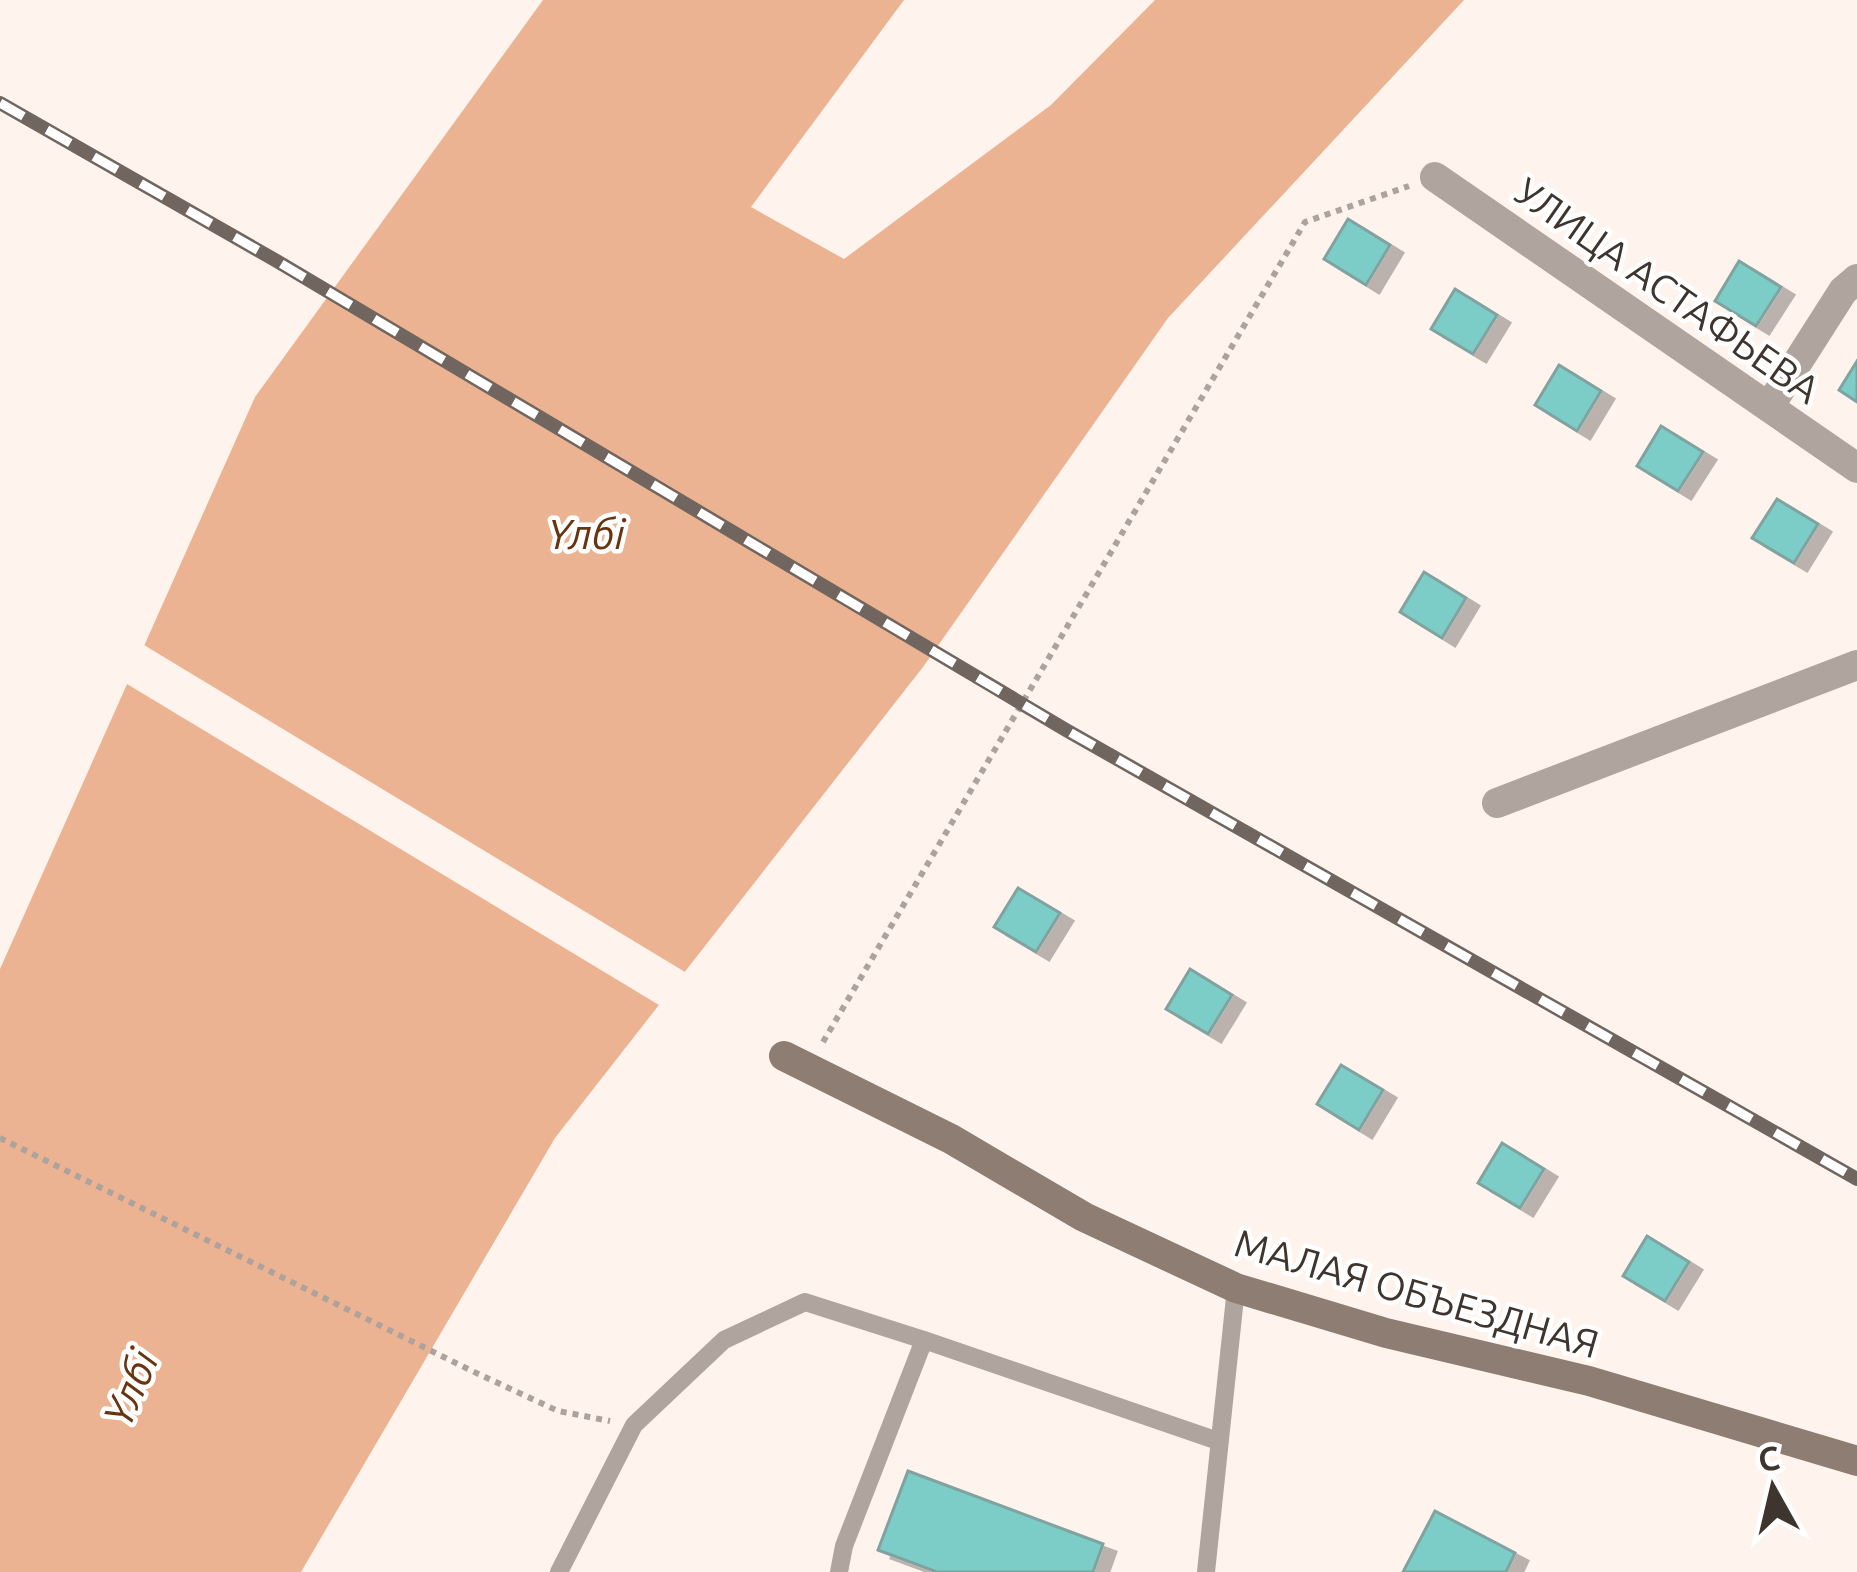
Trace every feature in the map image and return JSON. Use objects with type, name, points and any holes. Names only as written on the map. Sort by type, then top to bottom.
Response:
[{"type":"main road","name":"МАЛАЯ ОБЪЕЗДНАЯ","points":[[796,1061],[951,1139],[1084,1217],[1236,1288],[1386,1333],[1588,1382],[1857,1461]]},
{"type":"street","name":"УЛИЦА АСТАФЬЕВА","points":[[1435,177],[1857,468]]},
{"type":"street","points":[[1769,406],[1843,291],[1857,279]]},
{"type":"street","points":[[1497,803],[1857,665]]},
{"type":"lane","points":[[1206,1572],[1236,1288]]},
{"type":"lane","points":[[559,1572],[634,1425],[724,1340],[805,1302],[1218,1441]]},
{"type":"lane","points":[[839,1572],[844,1546],[924,1340]]},
{"type":"path","points":[[796,1061],[1305,221],[1435,177]]},
{"type":"path","points":[[0,1138],[558,1411],[634,1425]]},
{"type":"water","name":"Үлбі","points":[[543,0],[904,0],[751,207],[844,259],[1051,105],[1155,0],[1464,0],[1168,318],[923,667],[555,1138],[301,1572],[0,1572],[0,969],[255,397]]},
{"type":"pier","points":[[139,642],[690,975],[664,1008],[122,681]]},
{"type":"building","points":[[1348,219],[1390,245],[1366,285],[1324,259]]},
{"type":"building","points":[[1739,261],[1781,287],[1756,326],[1715,301]]},
{"type":"building","points":[[1455,289],[1497,315],[1473,354],[1431,329]]},
{"type":"building","points":[[1857,361],[1857,402],[1839,390]]},
{"type":"building","points":[[1559,365],[1601,391],[1577,431],[1535,405]]},
{"type":"building","points":[[1661,426],[1703,452],[1678,491],[1637,466]]},
{"type":"building","points":[[1777,499],[1818,524],[1794,563],[1752,538]]},
{"type":"building","points":[[1424,572],[1466,598],[1442,638],[1400,612]]},
{"type":"building","points":[[1018,888],[1060,913],[1036,952],[994,927]]},
{"type":"building","points":[[1190,969],[1232,995],[1208,1034],[1166,1009]]},
{"type":"building","points":[[1341,1065],[1383,1090],[1359,1130],[1317,1104]]},
{"type":"building","points":[[1502,1143],[1544,1169],[1520,1208],[1478,1183]]},
{"type":"building","points":[[1647,1236],[1689,1262],[1665,1301],[1623,1276]]},
{"type":"building","points":[[908,1471],[1103,1544],[1093,1572],[937,1572],[878,1550]]},
{"type":"building","points":[[1435,1511],[1515,1553],[1506,1572],[1403,1572]]},
{"type":"railway","points":[[0,103],[275,260],[1066,730],[1857,1179]]}]
